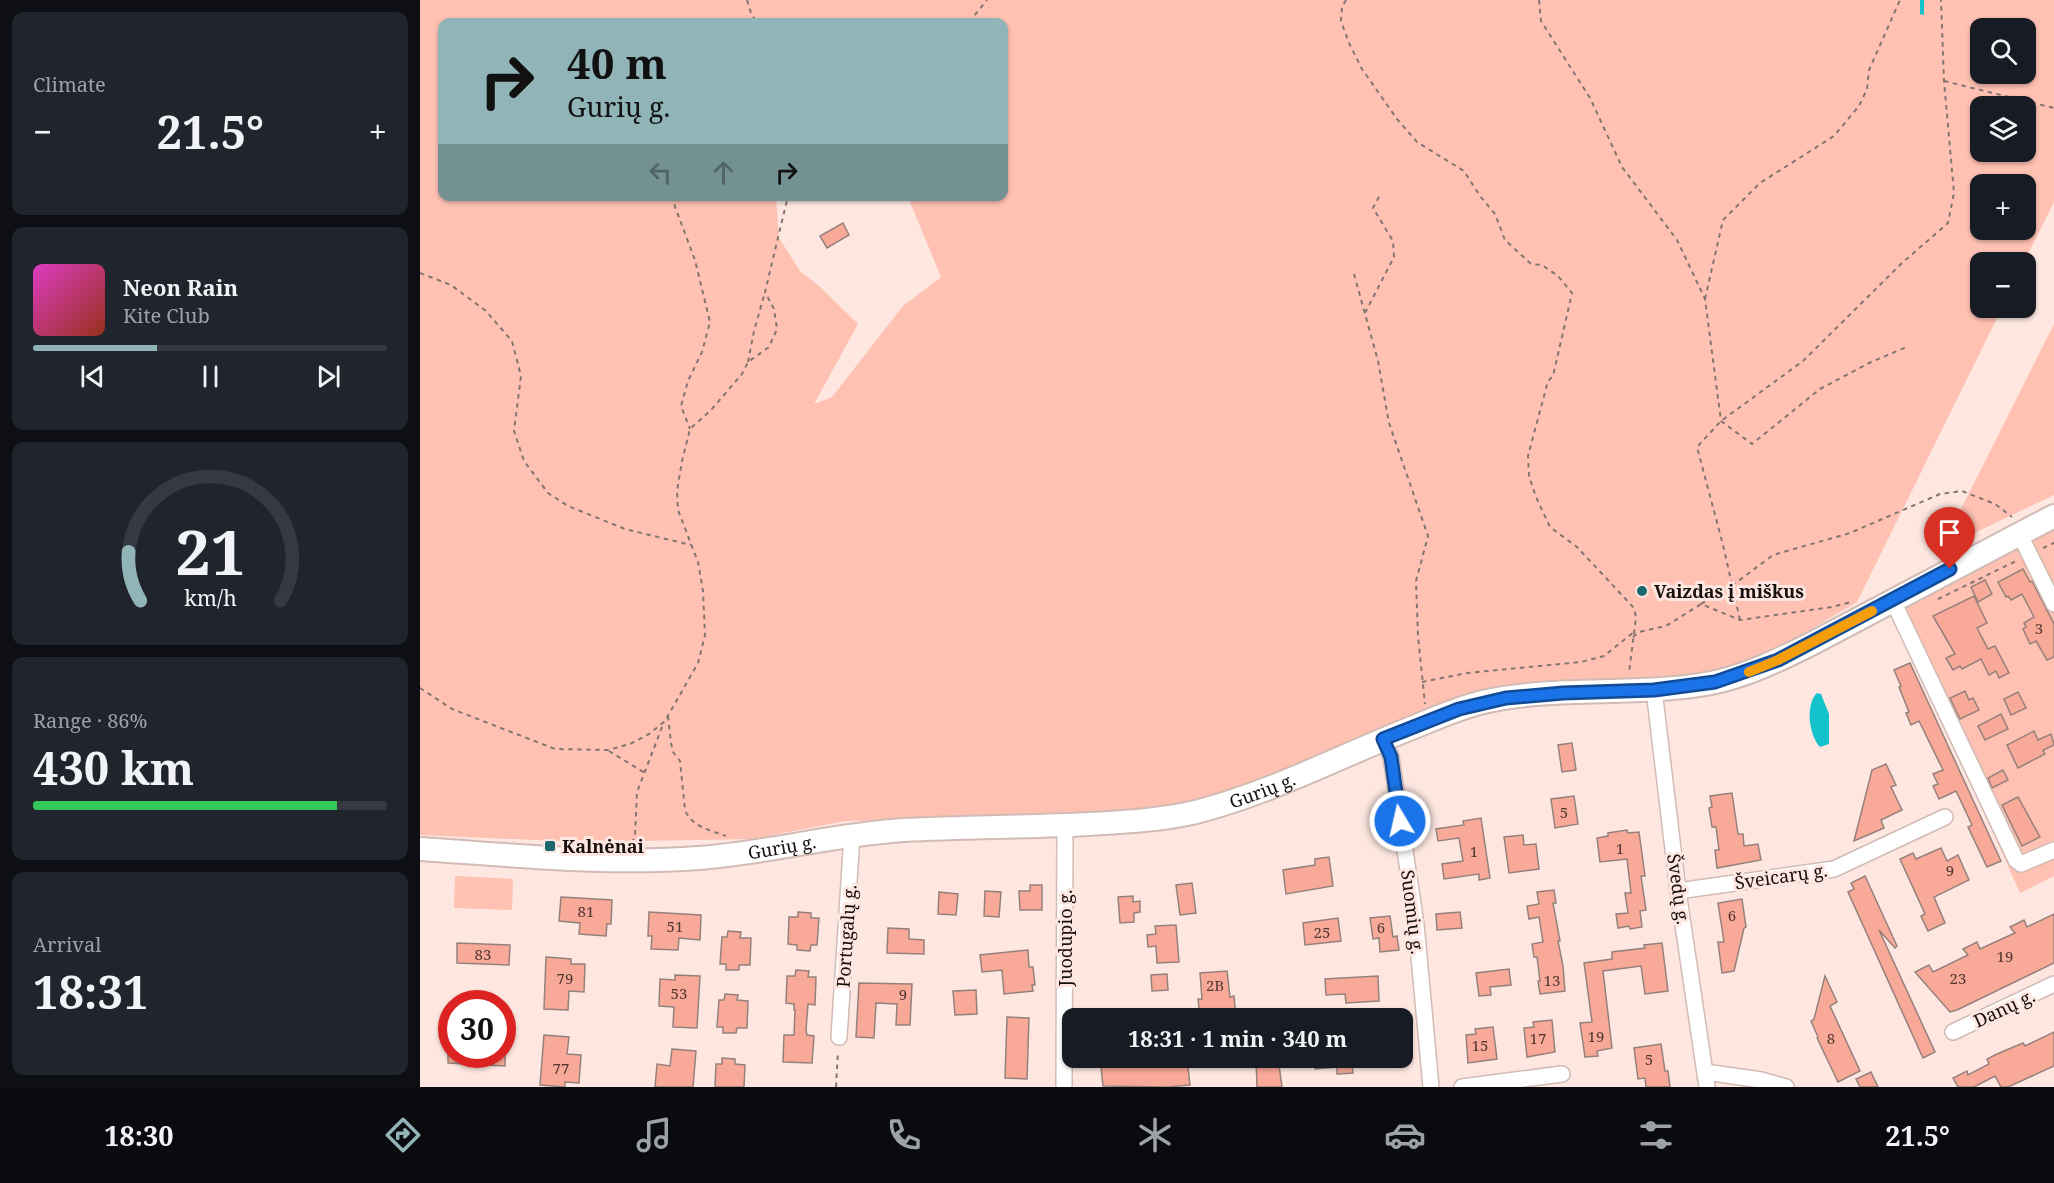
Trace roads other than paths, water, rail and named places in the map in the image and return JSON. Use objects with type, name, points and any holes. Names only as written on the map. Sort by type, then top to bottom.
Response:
[{"type":"street","name":"Gurių g.","points":[[420,849],[625,861],[696,858],[852,836],[942,828],[1065,825],[1154,819],[1194,812],[1232,802],[1270,788],[1459,709],[1506,698],[1563,693],[1654,690],[1715,682],[1744,673],[1778,660],[2054,516]]},
{"type":"street","points":[[2023,531],[2030,555],[2054,604]]},
{"type":"street","points":[[1892,600],[2016,860],[2021,864],[2054,850]]},
{"type":"street","name":"Švedų g.","points":[[1654,690],[1678,891],[1706,1079]]},
{"type":"street","name":"Suomių g.","points":[[1383,739],[1391,757],[1416,924],[1431,1087]]},
{"type":"street","name":"Šveicarų g.","points":[[1678,891],[1834,869],[1945,817]]},
{"type":"street","name":"Juodupio g.","points":[[1064,1087],[1065,825]]},
{"type":"street","name":"Portugalų g.","points":[[840,1037],[852,836]]},
{"type":"street","name":"Danų g.","points":[[1953,1032],[2054,984]]},
{"type":"street","points":[[1461,1087],[1562,1074]]},
{"type":"street","points":[[1706,1079],[1761,1080],[1786,1087]]},
{"type":"water","points":[[1817,693],[1821,694],[1829,714],[1829,744],[1820,747],[1813,735],[1810,720],[1811,705]]},
{"type":"waterway","points":[[1922,0],[1922,13]]},
{"type":"place","name":"Vaizdas į miškus","points":[[1642,591]]},
{"type":"place","name":"Kalnėnai","points":[[550,846]]}]
